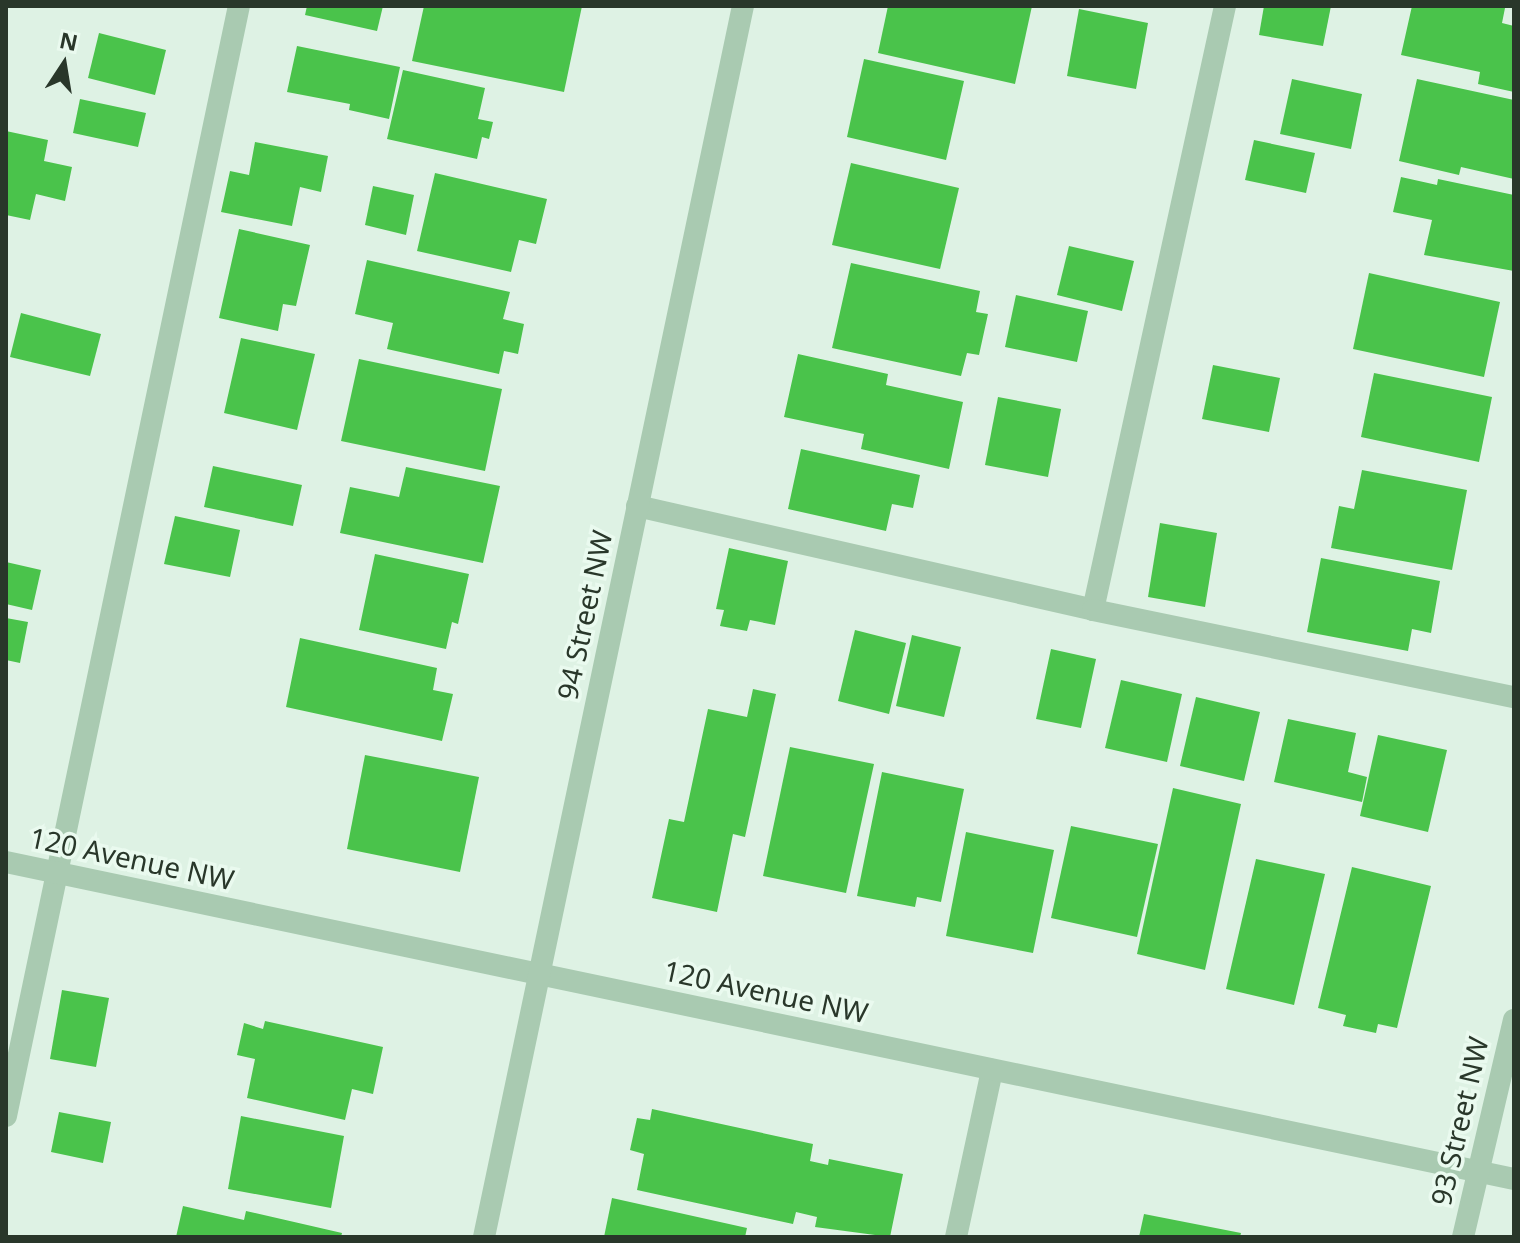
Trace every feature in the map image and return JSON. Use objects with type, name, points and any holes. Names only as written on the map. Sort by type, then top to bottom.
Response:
[{"type":"street","points":[[6,1116],[239,6]]},
{"type":"street","name":"94 Street NW","points":[[484,1237],[743,6]]},
{"type":"street","points":[[1093,610],[1225,6]]},
{"type":"street","points":[[637,506],[1093,610],[1514,697]]},
{"type":"street","name":"120 Avenue NW","points":[[6,862],[1514,1179]]},
{"type":"street","name":"93 Street NW","points":[[1463,1237],[1476,1171],[1514,1020]]},
{"type":"street","points":[[956,1237],[992,1070]]},
{"type":"building","points":[[307,6],[383,6],[377,31],[305,15]]},
{"type":"building","points":[[424,6],[582,6],[564,92],[412,61]]},
{"type":"building","points":[[888,6],[1032,6],[1015,84],[878,53]]},
{"type":"building","points":[[1264,6],[1331,6],[1323,46],[1259,35]]},
{"type":"building","points":[[1412,6],[1505,8],[1502,23],[1514,26],[1514,92],[1478,84],[1480,72],[1401,55]]},
{"type":"building","points":[[1079,9],[1148,23],[1136,89],[1067,76]]},
{"type":"building","points":[[99,33],[166,50],[155,95],[88,78]]},
{"type":"building","points":[[297,46],[400,67],[389,119],[349,110],[350,104],[287,92]]},
{"type":"building","points":[[864,59],[964,81],[946,160],[847,137]]},
{"type":"building","points":[[403,70],[485,88],[478,119],[493,122],[489,139],[482,137],[477,159],[387,139]]},
{"type":"building","points":[[1292,79],[1362,94],[1351,149],[1280,134]]},
{"type":"building","points":[[1417,79],[1514,100],[1514,179],[1461,167],[1459,175],[1399,161]]},
{"type":"building","points":[[80,99],[146,113],[138,147],[73,133]]},
{"type":"building","points":[[6,131],[48,140],[44,161],[72,167],[65,201],[36,194],[30,220],[6,215]]},
{"type":"building","points":[[1254,140],[1315,153],[1306,193],[1245,180]]},
{"type":"building","points":[[255,142],[328,156],[321,192],[300,187],[292,226],[221,212],[230,171],[249,175]]},
{"type":"building","points":[[851,163],[959,188],[940,269],[832,245]]},
{"type":"building","points":[[435,173],[547,199],[536,244],[519,240],[511,272],[417,251]]},
{"type":"building","points":[[1401,177],[1437,185],[1438,179],[1514,195],[1514,271],[1424,255],[1432,220],[1393,212]]},
{"type":"building","points":[[373,186],[414,195],[406,235],[365,225]]},
{"type":"building","points":[[239,229],[310,245],[296,306],[283,304],[278,331],[219,318]]},
{"type":"building","points":[[1069,246],[1134,261],[1122,311],[1057,295]]},
{"type":"building","points":[[367,260],[510,292],[503,319],[524,324],[518,354],[504,351],[499,374],[387,349],[393,323],[355,314]]},
{"type":"building","points":[[851,263],[980,291],[976,312],[988,314],[979,355],[967,353],[961,376],[832,348]]},
{"type":"building","points":[[1369,273],[1500,302],[1484,377],[1353,349]]},
{"type":"building","points":[[1016,295],[1088,311],[1077,362],[1005,347]]},
{"type":"building","points":[[21,313],[101,334],[90,376],[10,357]]},
{"type":"building","points":[[241,338],[315,354],[297,430],[224,413]]},
{"type":"building","points":[[798,354],[888,374],[886,385],[963,402],[949,469],[861,449],[864,434],[784,417]]},
{"type":"building","points":[[359,359],[502,389],[485,471],[341,441]]},
{"type":"building","points":[[1213,365],[1280,378],[1269,432],[1202,419]]},
{"type":"building","points":[[1374,373],[1492,397],[1479,462],[1361,437]]},
{"type":"building","points":[[998,397],[1061,409],[1048,477],[985,465]]},
{"type":"building","points":[[801,449],[920,475],[913,508],[892,504],[886,531],[788,509]]},
{"type":"building","points":[[213,466],[302,485],[293,526],[204,507]]},
{"type":"building","points":[[406,467],[500,486],[483,563],[340,533],[350,487],[399,497]]},
{"type":"building","points":[[1362,470],[1467,490],[1452,570],[1331,548],[1339,506],[1354,509]]},
{"type":"building","points":[[175,516],[240,530],[230,577],[164,564]]},
{"type":"building","points":[[1160,523],[1217,533],[1205,607],[1148,597]]},
{"type":"building","points":[[729,548],[788,561],[775,625],[750,620],[747,631],[720,626],[724,610],[716,609]]},
{"type":"building","points":[[375,554],[469,574],[458,624],[452,622],[446,649],[359,630]]},
{"type":"building","points":[[1321,558],[1440,581],[1431,633],[1412,629],[1408,651],[1307,632]]},
{"type":"building","points":[[6,562],[41,570],[32,610],[6,604]]},
{"type":"building","points":[[6,618],[28,622],[20,663],[6,660]]},
{"type":"building","points":[[855,630],[906,643],[889,714],[838,701]]},
{"type":"building","points":[[912,635],[961,647],[944,717],[896,706]]},
{"type":"building","points":[[300,638],[437,668],[433,690],[453,694],[442,741],[286,707]]},
{"type":"building","points":[[1051,649],[1096,659],[1081,728],[1036,719]]},
{"type":"building","points":[[1121,680],[1182,694],[1167,762],[1105,748]]},
{"type":"building","points":[[753,689],[776,694],[745,837],[733,834],[717,912],[652,898],[669,819],[684,822],[708,709],[747,717]]},
{"type":"building","points":[[1196,697],[1260,712],[1244,781],[1180,766]]},
{"type":"building","points":[[1288,719],[1356,733],[1348,772],[1367,777],[1362,802],[1274,782]]},
{"type":"building","points":[[1378,735],[1447,750],[1428,832],[1360,816]]},
{"type":"building","points":[[790,747],[874,764],[846,893],[763,876]]},
{"type":"building","points":[[365,755],[479,777],[460,872],[347,849]]},
{"type":"building","points":[[882,772],[964,789],[941,902],[917,897],[915,907],[857,896]]},
{"type":"building","points":[[1173,788],[1241,804],[1205,970],[1137,954]]},
{"type":"building","points":[[1071,826],[1158,844],[1137,937],[1051,918]]},
{"type":"building","points":[[966,832],[1054,850],[1033,953],[946,936]]},
{"type":"building","points":[[1256,859],[1325,874],[1294,1005],[1226,989]]},
{"type":"building","points":[[1352,867],[1431,886],[1397,1028],[1378,1024],[1376,1033],[1343,1026],[1346,1015],[1318,1008]]},
{"type":"building","points":[[62,990],[109,998],[96,1067],[50,1059]]},
{"type":"building","points":[[265,1021],[383,1047],[373,1094],[352,1089],[345,1120],[247,1098],[255,1059],[237,1055],[244,1023],[263,1029]]},
{"type":"building","points":[[652,1109],[813,1144],[810,1161],[828,1165],[829,1159],[903,1174],[890,1237],[815,1227],[817,1217],[796,1212],[793,1224],[637,1190],[644,1154],[630,1150],[637,1118],[650,1120]]},
{"type":"building","points":[[59,1112],[111,1122],[103,1163],[51,1152]]},
{"type":"building","points":[[241,1116],[344,1136],[331,1208],[228,1189]]},
{"type":"building","points":[[612,1198],[747,1228],[745,1237],[604,1237]]},
{"type":"building","points":[[183,1206],[244,1220],[246,1211],[342,1233],[341,1237],[176,1237]]},
{"type":"building","points":[[1144,1214],[1241,1233],[1240,1237],[1139,1237]]}]
